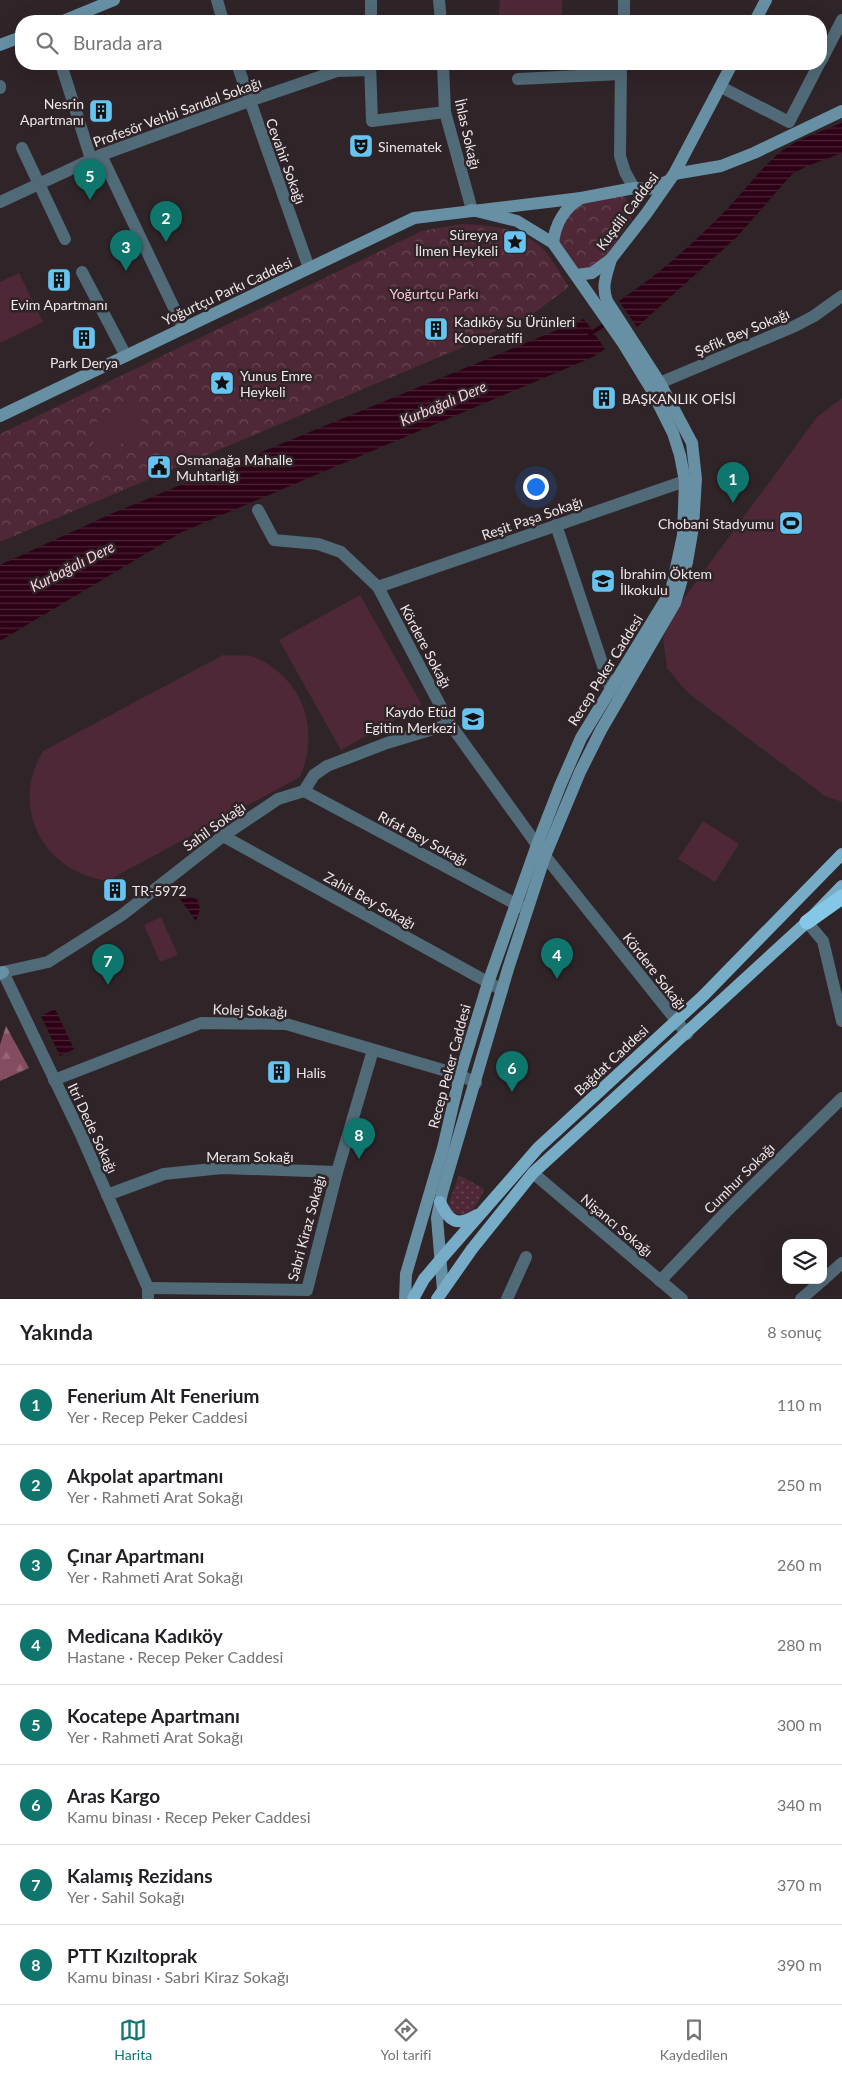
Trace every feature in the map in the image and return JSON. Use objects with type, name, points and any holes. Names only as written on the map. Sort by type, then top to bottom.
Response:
[{"type":"highway","points":[[808,922],[842,897]]},
{"type":"main road","points":[[78,15],[114,0]]},
{"type":"main road","points":[[758,15],[766,0]]},
{"type":"main road","points":[[0,45],[15,39]]},
{"type":"main road","name":"Kuşdili Caddesi","points":[[576,275],[592,273],[611,259],[646,214],[674,174],[729,70]]},
{"type":"main road","points":[[674,174],[721,166],[803,131],[842,111]]},
{"type":"main road","name":"Kuşdili Caddesi","points":[[634,188],[655,188],[667,182],[674,174]]},
{"type":"main road","points":[[634,188],[644,199],[646,214]]},
{"type":"main road","name":"Yoğurtçu Parkı Caddesi","points":[[0,416],[414,218],[581,198],[634,188]]},
{"type":"main road","points":[[553,243],[554,233],[569,206],[581,198]]},
{"type":"main road","name":"Yoğurtçu Parkı Caddesi","points":[[472,210],[517,221],[553,243]]},
{"type":"main road","name":"Recep Peker Caddesi","points":[[405,1299],[406,1274],[443,1148],[460,1075],[488,983],[616,693],[671,591],[683,535],[691,480],[655,385],[602,303],[576,275],[553,243]]},
{"type":"main road","name":"Recep Peker Caddesi","points":[[602,303],[604,281],[611,259]]},
{"type":"main road","name":"Recep Peker Caddesi","points":[[440,1294],[441,1259],[437,1218],[440,1202],[502,990],[537,845],[581,738],[616,693]]},
{"type":"main road","name":"Bağdat Caddesi","points":[[413,1299],[424,1279],[538,1148],[703,996],[842,854]]},
{"type":"main road","points":[[440,1294],[472,1249],[533,1173],[808,922],[842,886]]},
{"type":"main road","points":[[440,1202],[446,1215],[458,1222],[467,1221],[482,1213]]},
{"type":"street","points":[[217,0],[222,15]]},
{"type":"street","points":[[371,0],[371,15]]},
{"type":"street","points":[[440,0],[440,15]]},
{"type":"street","points":[[624,0],[624,15]]},
{"type":"street","points":[[827,49],[842,20]]},
{"type":"street","points":[[63,70],[96,157],[184,327]]},
{"type":"street","name":"Cevahir Sokağı","points":[[239,70],[309,268]]},
{"type":"street","name":"Profesör Vehbi Sarıdal Sokağı","points":[[0,202],[96,157],[249,101],[337,71],[345,70]]},
{"type":"street","points":[[370,70],[372,121],[445,112]]},
{"type":"street","name":"İhlas Sokağı","points":[[443,70],[445,112],[472,210]]},
{"type":"street","points":[[518,79],[611,70]]},
{"type":"street","points":[[621,70],[620,156],[625,172],[634,188]]},
{"type":"street","points":[[789,122],[816,70]]},
{"type":"street","points":[[721,87],[803,131]]},
{"type":"street","points":[[22,148],[65,239]]},
{"type":"street","points":[[82,272],[126,356]]},
{"type":"street","name":"Şefik Bey Sokağı","points":[[655,385],[779,333],[814,316],[842,296]]},
{"type":"street","name":"Reşit Paşa Sokağı","points":[[378,587],[691,480]]},
{"type":"street","name":"Kördere Sokağı","points":[[258,510],[274,540],[318,544],[341,552],[378,587],[450,724],[537,845]]},
{"type":"street","points":[[556,525],[616,693]]},
{"type":"street","points":[[304,791],[314,775],[327,766],[387,743],[450,724]]},
{"type":"street","name":"Sahil Sokağı","points":[[1,973],[48,962],[122,915],[223,836],[278,799],[304,791]]},
{"type":"street","name":"Rıfat Bey Sokağı","points":[[304,791],[522,908]]},
{"type":"street","name":"Zahit Bey Sokağı","points":[[223,836],[502,990]]},
{"type":"street","points":[[537,845],[545,856]]},
{"type":"street","name":"Kördere Sokağı","points":[[545,856],[687,1034]]},
{"type":"street","points":[[808,922],[823,941],[842,1021]]},
{"type":"street","name":"Itri Dede Sokağı","points":[[1,973],[54,1080],[107,1195],[148,1293]]},
{"type":"street","name":"Kolej Sokağı","points":[[54,1080],[201,1023],[286,1024],[460,1075],[476,1083]]},
{"type":"street","name":"Sabri Kiraz Sokağı","points":[[148,1293],[307,1290],[337,1172],[373,1050]]},
{"type":"street","name":"Cumhur Sokağı","points":[[660,1281],[740,1198],[842,1098]]},
{"type":"street","name":"Meram Sokağı","points":[[107,1195],[164,1174],[222,1168],[337,1172]]},
{"type":"street","name":"Nişancı Sokağı","points":[[533,1173],[682,1299]]},
{"type":"street","points":[[507,1299],[526,1257]]},
{"type":"street","points":[[827,1276],[842,1263]]},
{"type":"street","points":[[801,1299],[818,1284]]},
{"type":"green space","points":[[500,0],[562,0],[562,15],[499,15]]},
{"type":"green space","points":[[624,195],[631,209],[631,220],[597,268],[578,272],[558,245],[558,225],[575,204]]},
{"type":"green space","name":"Yoğurtçu Parkı","points":[[461,224],[506,229],[527,237],[545,251],[569,287],[534,313],[461,348],[0,542],[0,434],[422,231]]},
{"type":"green space","points":[[19,273],[43,322],[0,343],[0,282]]},
{"type":"green space","name":"Chobani Stadyumu","points":[[842,398],[842,802],[825,796],[688,693],[667,668],[663,638],[676,609],[817,417]]},
{"type":"green space","points":[[134,404],[147,431],[99,454],[86,427]]},
{"type":"green space","points":[[360,595],[422,705],[341,750],[279,640]]},
{"type":"green space","points":[[223,655],[250,656],[261,660],[277,671],[297,693],[307,720],[308,734],[308,748],[300,777],[107,881],[84,875],[65,865],[50,851],[38,834],[31,814],[30,794],[33,772],[43,751]]},
{"type":"green space","points":[[703,821],[739,844],[715,882],[678,859]]},
{"type":"green space","points":[[161,917],[178,955],[160,962],[144,925]]},
{"type":"green space","points":[[6,1026],[29,1068],[0,1081],[0,1045]]},
{"type":"green space","points":[[459,1175],[484,1189],[478,1202],[466,1214],[460,1214],[447,1208]]},
{"type":"water","points":[[842,123],[842,153],[807,166],[792,174],[737,237],[637,327],[619,301],[649,280],[691,244],[783,150],[804,138]]},
{"type":"water","points":[[584,319],[605,349],[593,357],[182,532],[0,641],[0,565],[113,513]]},
{"type":"water","points":[[184,896],[197,899],[200,909],[196,921],[180,899]]},
{"type":"water","points":[[55,1009],[74,1049],[60,1056],[41,1016]]},
{"type":"waterway","name":"Kurbağalı Dere","points":[[590,334],[607,323]]},
{"type":"place","name":"Nesrin Apartmanı","points":[[101,111]]},
{"type":"place","name":"Sinematek","points":[[361,146]]},
{"type":"place","name":"Kocatepe Apartmanı","points":[[90,200]]},
{"type":"place","name":"Akpolat apartmanı","points":[[166,242]]},
{"type":"place","name":"Süreyya İlmen Heykeli","points":[[515,242]]},
{"type":"place","name":"Çınar Apartmanı","points":[[126,271]]},
{"type":"place","name":"Evim Apartmanı","points":[[59,280]]},
{"type":"place","name":"Kadıköy Su Ürünleri Kooperatifi","points":[[436,329]]},
{"type":"place","name":"Park Derya","points":[[84,338]]},
{"type":"place","name":"Yunus Emre Heykeli","points":[[222,383]]},
{"type":"place","name":"BAŞKANLIK OFİSİ","points":[[604,398]]},
{"type":"place","name":"Osmanağa Mahalle Muhtarlığı","points":[[159,467]]},
{"type":"place","name":"Fenerium Alt Fenerium","points":[[733,503]]},
{"type":"place","name":"Chobani Stadyumu","points":[[791,523]]},
{"type":"place","name":"İbrahim Öktem İlkokulu","points":[[603,581]]},
{"type":"place","name":"Kaydo Etüd Egitim Merkezi","points":[[473,719]]},
{"type":"place","name":"TR-5972","points":[[115,890]]},
{"type":"place","name":"Medicana Kadıköy","points":[[557,979]]},
{"type":"place","name":"Kalamış Rezidans","points":[[108,985]]},
{"type":"place","name":"Halis","points":[[279,1072]]},
{"type":"place","name":"Aras Kargo","points":[[512,1092]]},
{"type":"place","name":"PTT Kızıltoprak","points":[[359,1159]]}]
